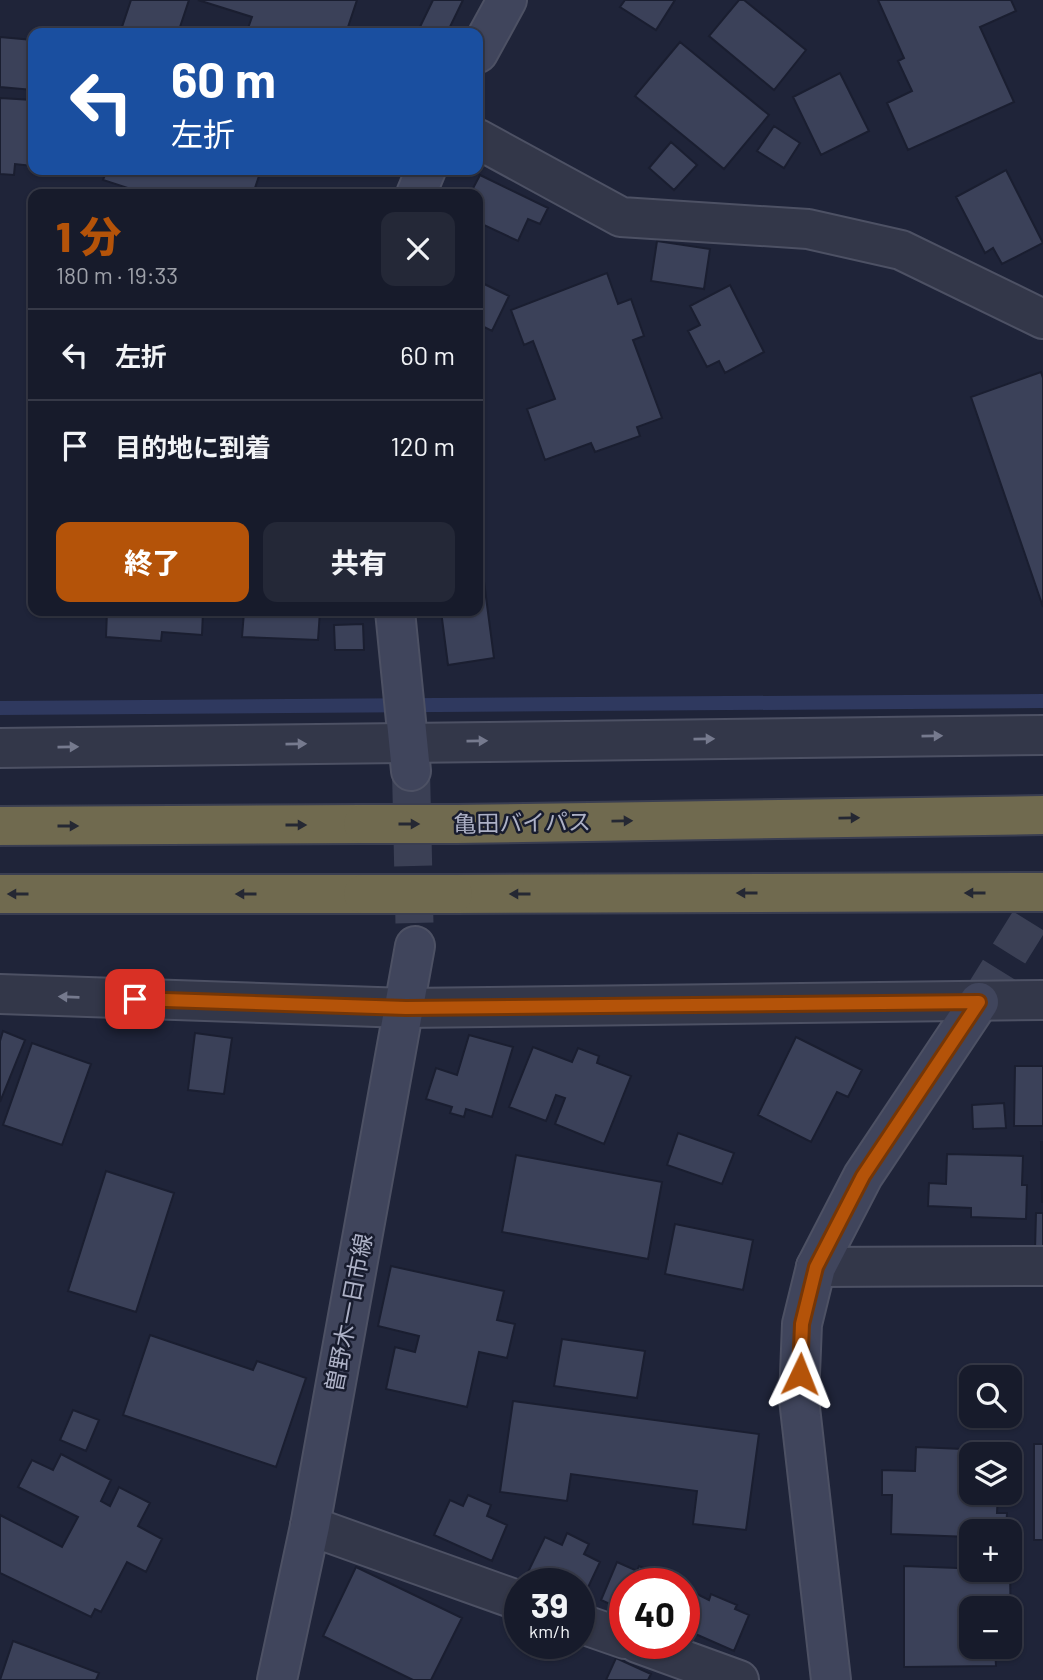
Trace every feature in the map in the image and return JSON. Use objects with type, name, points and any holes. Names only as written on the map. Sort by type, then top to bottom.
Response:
[{"type":"highway","name":"亀田バイパス","points":[[0,826],[456,824],[1043,815]]},
{"type":"highway","points":[[0,894],[1043,892]]},
{"type":"main road","points":[[483,44],[507,0]]},
{"type":"main road","points":[[396,616],[409,748]]},
{"type":"main road","name":"曽野木一日市線","points":[[277,1680],[310,1526],[406,1008],[415,946]]},
{"type":"main road","points":[[831,1680],[799,1399],[802,1324],[816,1267],[863,1176],[979,1002]]},
{"type":"street","points":[[483,142],[621,217],[808,229],[901,250],[1043,319]]},
{"type":"street","points":[[0,748],[409,748],[1043,735]]},
{"type":"street","points":[[0,994],[406,1008],[1043,1000]]},
{"type":"street","points":[[816,1267],[1043,1266]]},
{"type":"street","points":[[310,1526],[504,1595]]},
{"type":"street","points":[[681,1659],[739,1680]]},
{"type":"building","points":[[131,0],[189,0],[180,28],[122,28]]},
{"type":"building","points":[[198,0],[357,0],[348,28],[248,28],[252,17]]},
{"type":"building","points":[[433,0],[463,0],[449,28],[419,28]]},
{"type":"building","points":[[625,0],[675,0],[656,30],[620,7]]},
{"type":"building","points":[[739,0],[744,0],[806,50],[774,90],[709,36]]},
{"type":"building","points":[[878,0],[1011,0],[1016,11],[980,27],[1014,102],[908,150],[887,103],[912,91],[898,61],[904,58]]},
{"type":"building","points":[[0,37],[28,40],[28,90],[0,87]]},
{"type":"building","points":[[680,42],[769,115],[724,169],[635,96]]},
{"type":"building","points":[[840,73],[869,131],[821,155],[793,97]]},
{"type":"building","points":[[0,98],[28,100],[28,165],[15,164],[14,175],[0,174]]},
{"type":"building","points":[[774,126],[800,143],[784,168],[757,151]]},
{"type":"building","points":[[671,142],[697,165],[674,190],[649,168]]},
{"type":"building","points":[[1006,170],[1043,243],[1002,264],[993,248],[985,253],[956,197]]},
{"type":"building","points":[[105,175],[259,175],[255,189],[131,189],[103,180]]},
{"type":"building","points":[[480,175],[548,208],[540,224],[528,219],[518,241],[483,224],[483,189],[473,189]]},
{"type":"building","points":[[657,241],[710,249],[704,289],[651,281]]},
{"type":"building","points":[[607,273],[618,304],[631,299],[644,336],[633,340],[662,418],[637,427],[640,436],[595,452],[591,443],[545,460],[527,409],[555,399],[533,341],[524,345],[511,310]]},
{"type":"building","points":[[483,283],[509,296],[492,331],[483,326]]},
{"type":"building","points":[[730,285],[764,352],[725,373],[719,361],[707,367],[688,331],[700,325],[690,306]]},
{"type":"building","points":[[1041,372],[1043,378],[1043,607],[971,397]]},
{"type":"building","points":[[483,574],[494,658],[448,665],[442,616],[483,616]]},
{"type":"building","points":[[107,616],[203,616],[202,635],[162,632],[161,641],[106,637]]},
{"type":"building","points":[[244,616],[320,616],[318,640],[242,637]]},
{"type":"building","points":[[363,624],[364,650],[335,650],[334,625]]},
{"type":"building","points":[[3,1031],[25,1040],[0,1102],[0,1041]]},
{"type":"building","points":[[195,1033],[232,1038],[224,1094],[188,1090]]},
{"type":"building","points":[[469,1035],[513,1047],[492,1117],[466,1109],[464,1117],[450,1113],[452,1107],[426,1099],[436,1068],[457,1075]]},
{"type":"building","points":[[796,1037],[862,1070],[848,1097],[837,1092],[811,1142],[758,1115]]},
{"type":"building","points":[[32,1043],[91,1064],[62,1145],[3,1125]]},
{"type":"building","points":[[533,1047],[572,1062],[578,1048],[599,1056],[597,1063],[631,1076],[604,1144],[555,1124],[565,1098],[556,1095],[546,1121],[509,1107]]},
{"type":"building","points":[[1015,1066],[1043,1066],[1043,1126],[1014,1126]]},
{"type":"building","points":[[1004,1103],[1006,1128],[973,1129],[972,1105]]},
{"type":"building","points":[[678,1133],[734,1153],[722,1184],[667,1165]]},
{"type":"building","points":[[1043,1142],[1043,1202],[1042,1202]]},
{"type":"building","points":[[947,1154],[1023,1156],[1022,1185],[1027,1185],[1026,1219],[971,1217],[971,1208],[928,1206],[929,1183],[946,1184]]},
{"type":"building","points":[[516,1155],[662,1182],[648,1259],[502,1232]]},
{"type":"building","points":[[106,1171],[174,1193],[136,1312],[68,1291]]},
{"type":"building","points":[[1036,1213],[1043,1213],[1043,1250],[1035,1250]]},
{"type":"building","points":[[675,1224],[753,1240],[743,1290],[665,1274]]},
{"type":"building","points":[[391,1266],[504,1291],[497,1320],[515,1324],[507,1358],[479,1352],[467,1407],[386,1389],[395,1347],[415,1352],[419,1336],[378,1326]]},
{"type":"building","points":[[150,1335],[253,1370],[257,1361],[306,1378],[276,1467],[123,1415]]},
{"type":"building","points":[[562,1339],[645,1351],[637,1398],[554,1386]]},
{"type":"building","points":[[513,1401],[759,1434],[746,1530],[693,1524],[697,1491],[571,1474],[567,1501],[500,1492]]},
{"type":"building","points":[[73,1410],[99,1420],[86,1451],[60,1440]]},
{"type":"building","points":[[1034,1444],[1043,1444],[1043,1540],[1034,1540]]},
{"type":"building","points":[[916,1447],[959,1449],[959,1505],[997,1505],[997,1513],[1007,1513],[1007,1519],[959,1519],[959,1537],[891,1534],[892,1495],[882,1495],[882,1470],[915,1471]]},
{"type":"building","points":[[61,1454],[111,1480],[101,1501],[110,1506],[119,1487],[150,1503],[138,1526],[162,1539],[146,1572],[127,1562],[101,1612],[95,1609],[91,1617],[0,1573],[0,1515],[62,1547],[78,1517],[18,1487],[32,1460],[53,1470]]},
{"type":"building","points":[[468,1495],[491,1505],[487,1516],[507,1525],[492,1561],[434,1535],[450,1500],[463,1506]]},
{"type":"building","points":[[567,1533],[589,1544],[584,1554],[600,1562],[595,1573],[595,1568],[530,1568],[545,1537],[562,1545]]},
{"type":"building","points":[[617,1562],[630,1568],[614,1568]]},
{"type":"building","points":[[904,1566],[959,1568],[959,1582],[1010,1582],[1010,1596],[959,1596],[959,1659],[996,1659],[996,1666],[904,1667]]},
{"type":"building","points":[[356,1567],[462,1618],[431,1680],[413,1680],[323,1636]]},
{"type":"building","points":[[609,1581],[609,1604],[601,1600]]},
{"type":"building","points":[[711,1594],[737,1605],[735,1609],[749,1615],[734,1651],[700,1636],[700,1596],[709,1600]]},
{"type":"building","points":[[13,1641],[99,1673],[96,1680],[0,1680]]},
{"type":"building","points":[[616,1659],[651,1674],[648,1680],[606,1680]]},
{"type":"waterway","points":[[0,708],[1043,701]]},
{"type":"tunnel","points":[[411,771],[415,946]]},
{"type":"tunnel","points":[[979,1002],[1043,899]]},
{"type":"route","points":[[135,999],[406,1008],[979,1002],[863,1176],[816,1267],[802,1324],[800,1374]]}]
